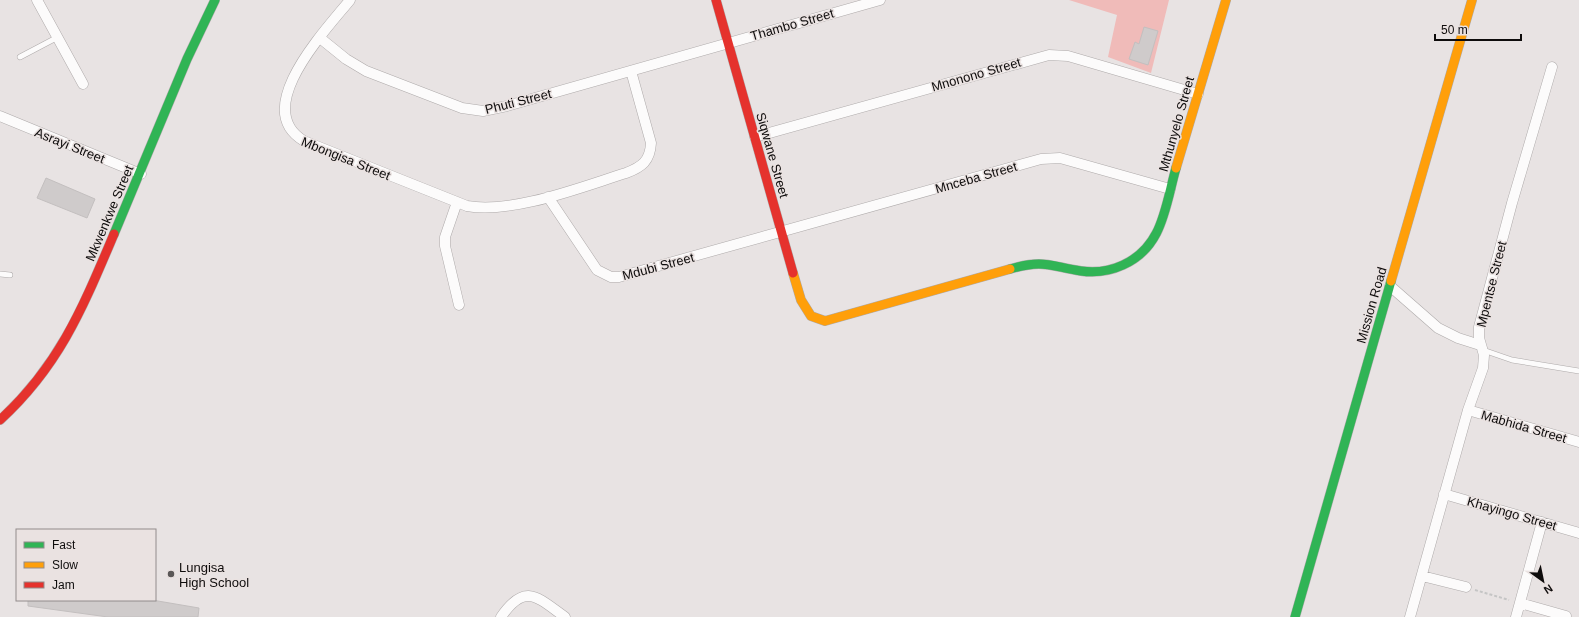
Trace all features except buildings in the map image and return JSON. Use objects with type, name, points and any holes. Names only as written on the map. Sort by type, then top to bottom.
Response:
[{"type":"street","points":[[37,0],[83,84]]},
{"type":"street","name":"Mkwenkwe Street","points":[[0,420],[32,389],[52,363],[71,331],[141,174],[199,31],[214,0]]},
{"type":"street","name":"Mbongisa Street","points":[[350,0],[320,38],[296,73],[287,91],[284,102],[284,114],[289,129],[295,136],[304,141],[457,202],[479,208],[491,208],[548,197],[626,173],[645,163],[651,150],[651,143],[631,71]]},
{"type":"street","name":"Siqwane Street","points":[[716,0],[801,300],[811,316]]},
{"type":"street","name":"Thambo Street","points":[[727,42],[880,0]]},
{"type":"street","name":"Mthunyelo Street","points":[[811,316],[818,320],[832,320],[1038,262],[1086,272],[1099,272],[1117,266],[1145,252],[1154,242],[1157,234],[1226,0]]},
{"type":"street","name":"Mission Road","points":[[1295,617],[1472,0]]},
{"type":"street","name":"Phuti Street","points":[[320,38],[346,59],[366,71],[472,111],[483,111],[507,106],[727,42]]},
{"type":"street","name":"Mnonono Street","points":[[754,137],[1049,55],[1068,56],[1198,94]]},
{"type":"street","name":"Mpentse Street","points":[[1410,617],[1468,410],[1483,368],[1479,328],[1512,203],[1552,67]]},
{"type":"street","name":"Asrayi Street","points":[[0,116],[141,174]]},
{"type":"street","name":"Mnceba Street","points":[[782,231],[1041,158],[1060,158],[1170,189]]},
{"type":"street","name":"Mdubi Street","points":[[548,197],[592,264],[604,274],[611,277],[630,275],[782,231]]},
{"type":"street","points":[[457,202],[445,237],[445,246],[459,304]]},
{"type":"street","points":[[1390,286],[1438,328],[1481,348]]},
{"type":"street","name":"Mabhida Street","points":[[1468,410],[1579,442]]},
{"type":"street","name":"Khayingo Street","points":[[1444,494],[1579,533]]},
{"type":"street","points":[[1516,617],[1542,522]]},
{"type":"street","points":[[1422,576],[1466,587]]},
{"type":"street","points":[[501,617],[512,603],[519,598],[526,596],[540,599],[565,617]]},
{"type":"street","points":[[1520,603],[1566,616]]},
{"type":"lane","points":[[20,57],[58,37]]},
{"type":"lane","points":[[0,274],[10,275]]},
{"type":"lane","points":[[1481,348],[1512,360],[1579,371]]},
{"type":"path","points":[[1466,587],[1520,603]]},
{"type":"shaded area","points":[[1069,0],[1169,0],[1151,73],[1108,57],[1117,15]]},
{"type":"traffic: fast","points":[[114,234],[187,59],[215,0]]},
{"type":"traffic: fast","points":[[1010,269],[1031,264],[1046,264],[1086,272],[1097,272],[1123,265],[1147,248],[1154,237],[1165,211],[1176,168]]},
{"type":"traffic: fast","points":[[1295,617],[1391,281]]},
{"type":"traffic: slow","points":[[1176,168],[1226,0]]},
{"type":"traffic: slow","points":[[1391,281],[1472,0]]},
{"type":"traffic: slow","points":[[793,273],[801,300],[811,316],[825,321],[1010,269]]},
{"type":"traffic: jam","points":[[716,0],[793,273]]},
{"type":"traffic: jam","points":[[0,420],[39,378],[68,334],[92,286],[114,234]]},
{"type":"place","name":"Lungisa High School","points":[[171,574]]}]
